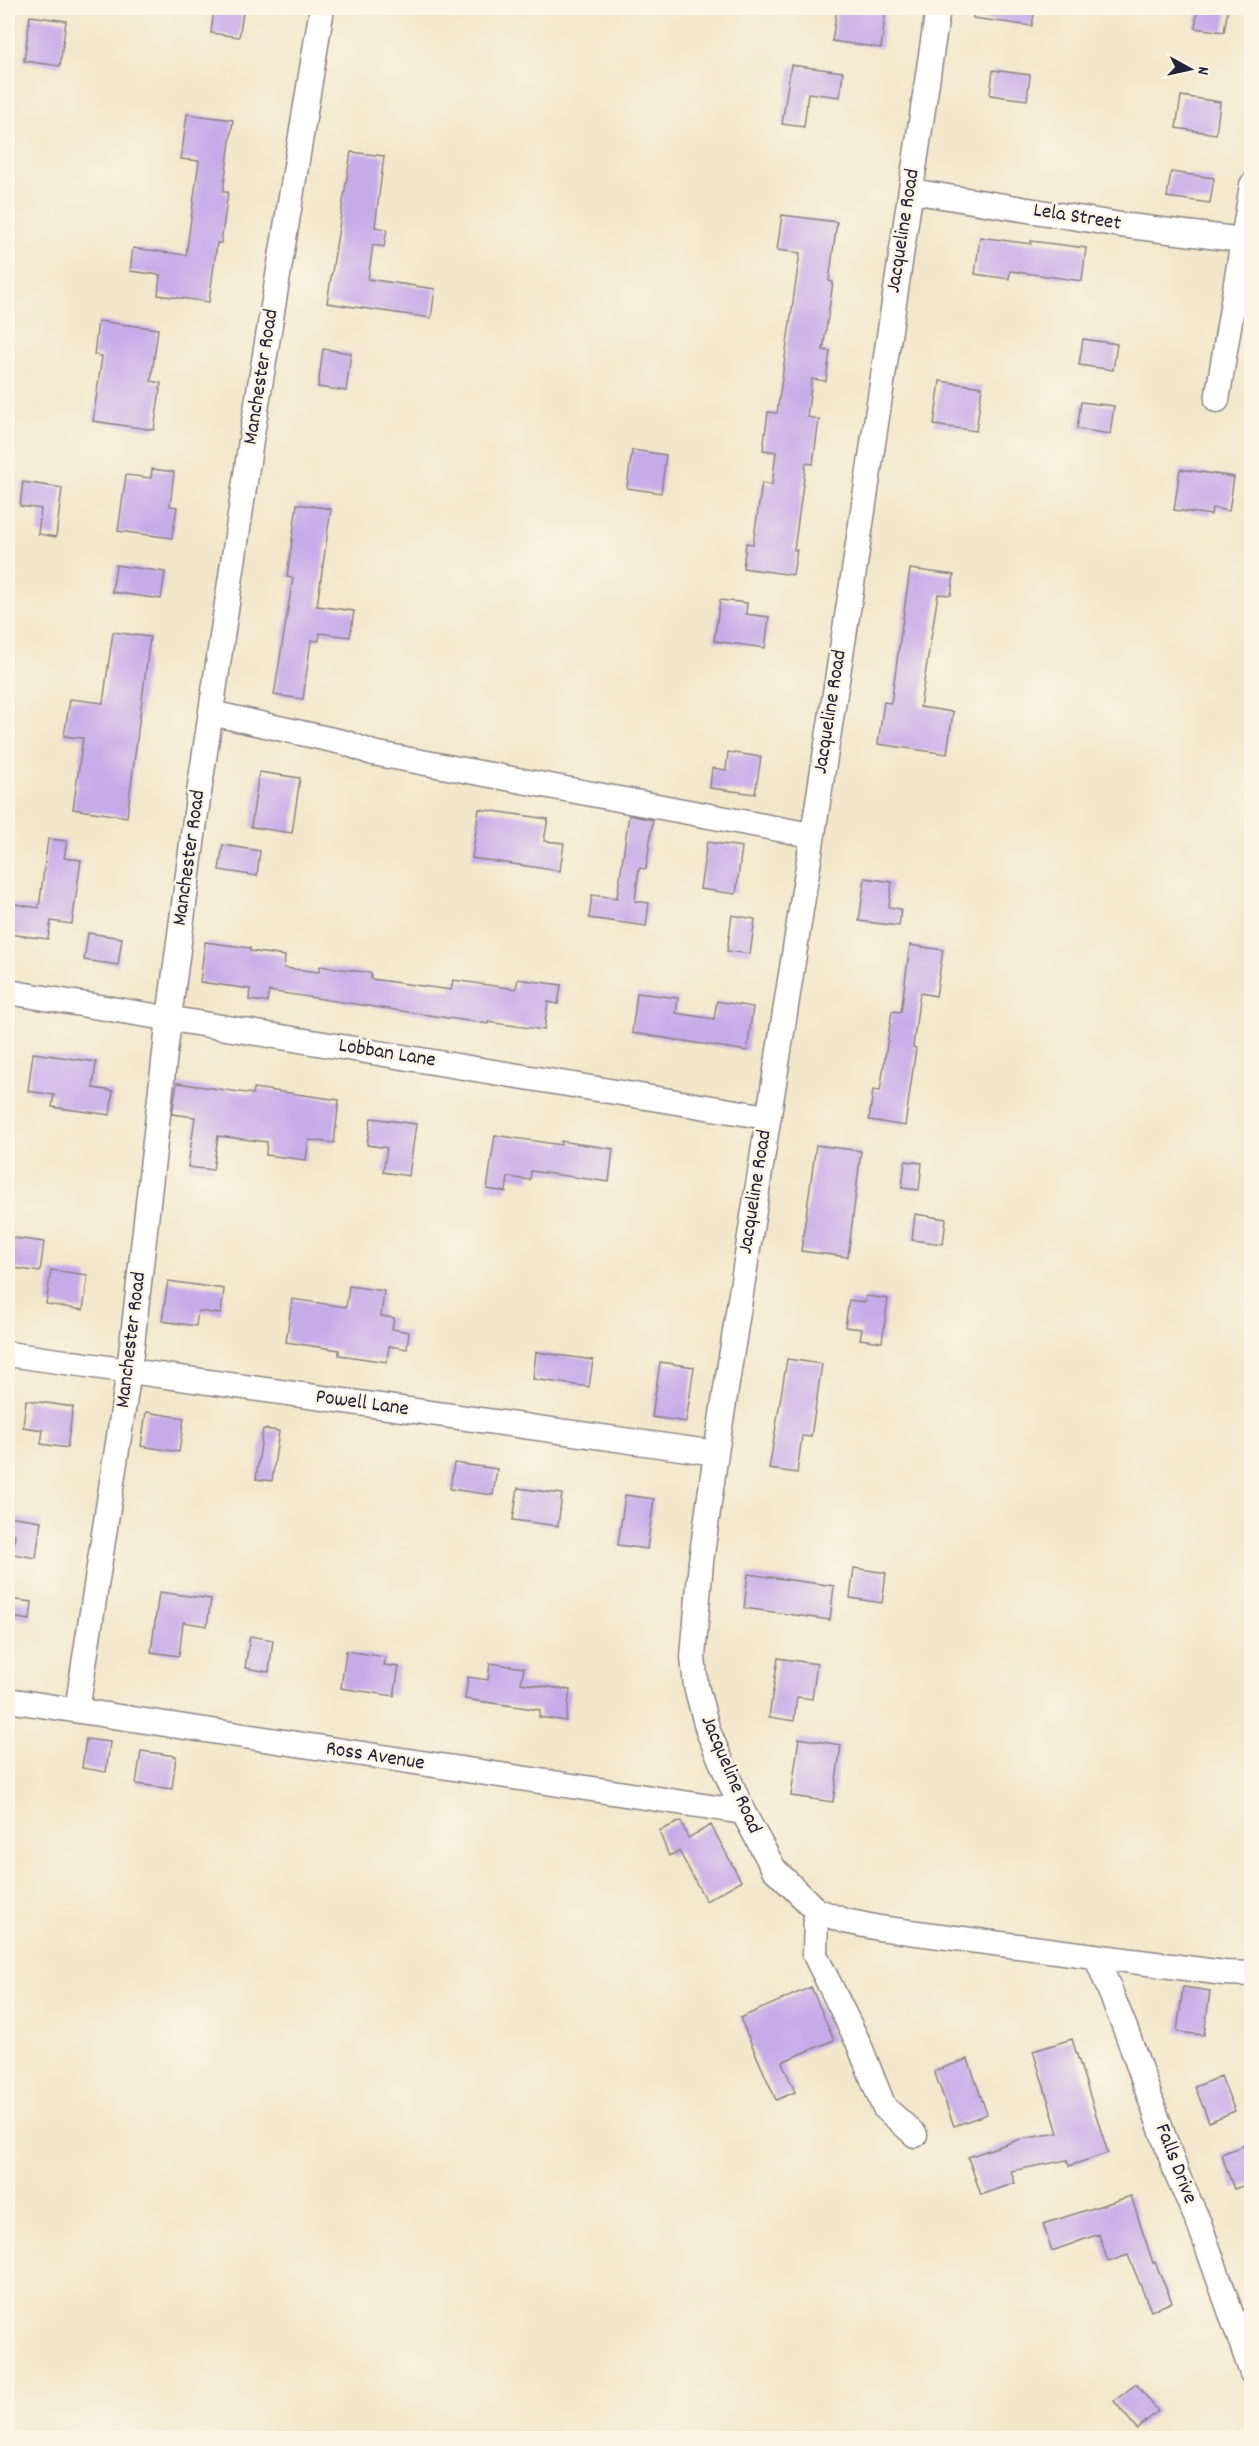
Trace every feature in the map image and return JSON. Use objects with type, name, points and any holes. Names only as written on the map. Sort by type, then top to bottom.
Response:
[{"type":"street","name":"Manchester Road","points":[[76,1710],[129,1371],[169,1018],[211,713],[252,435],[322,8]]},
{"type":"street","name":"Jacqueline Road","points":[[938,8],[700,1561],[693,1657],[696,1686],[708,1731],[743,1812],[774,1869],[816,1910],[845,1921],[879,1928],[1224,1973],[1251,1974]]},
{"type":"street","points":[[1217,400],[1251,185]]},
{"type":"street","name":"Lela Street","points":[[911,191],[1121,225],[1243,240]]},
{"type":"street","points":[[211,713],[346,743],[373,753],[811,835]]},
{"type":"street","name":"Lobban Lane","points":[[8,992],[768,1117]]},
{"type":"street","name":"Powell Lane","points":[[8,1354],[716,1453]]},
{"type":"street","name":"Ross Avenue","points":[[8,1700],[743,1812]]},
{"type":"street","points":[[816,1910],[815,1955],[858,2042],[884,2107],[915,2135]]},
{"type":"street","name":"Falls Drive","points":[[1096,1956],[1127,2033],[1178,2177],[1199,2223],[1251,2373]]},
{"type":"building","points":[[214,8],[244,8],[239,37],[211,33]]},
{"type":"building","points":[[837,8],[886,8],[881,48],[832,41]]},
{"type":"building","points":[[974,8],[1035,8],[1032,26],[973,18]]},
{"type":"building","points":[[1198,8],[1228,8],[1224,32],[1195,28]]},
{"type":"building","points":[[30,16],[66,21],[60,66],[24,61]]},
{"type":"building","points":[[791,65],[843,72],[840,97],[808,93],[804,127],[782,124]]},
{"type":"building","points":[[993,70],[1030,75],[1027,100],[990,95]]},
{"type":"building","points":[[1181,96],[1220,102],[1216,134],[1176,128]]},
{"type":"building","points":[[187,114],[233,120],[223,192],[228,192],[221,243],[217,243],[209,302],[158,295],[160,275],[130,271],[133,248],[186,255],[199,161],[181,159]]},
{"type":"building","points":[[351,152],[384,156],[375,227],[387,229],[384,247],[373,245],[368,279],[435,289],[431,318],[327,303]]},
{"type":"building","points":[[1171,172],[1214,178],[1210,203],[1167,197]]},
{"type":"building","points":[[782,215],[837,222],[829,281],[833,282],[823,350],[830,351],[826,381],[812,379],[807,417],[819,419],[813,464],[806,463],[794,550],[797,550],[793,575],[743,568],[746,543],[753,544],[762,483],[772,485],[776,452],[763,450],[768,412],[777,413],[800,253],[777,250]]},
{"type":"building","points":[[980,237],[1086,248],[1082,281],[1010,271],[1009,279],[975,274]]},
{"type":"building","points":[[98,321],[158,329],[151,381],[161,383],[154,430],[93,421],[102,356],[94,355]]},
{"type":"building","points":[[1083,339],[1117,344],[1113,370],[1079,365]]},
{"type":"building","points":[[323,349],[351,353],[346,391],[318,387]]},
{"type":"building","points":[[940,381],[982,387],[976,431],[934,425]]},
{"type":"building","points":[[1081,402],[1114,406],[1110,434],[1077,429]]},
{"type":"building","points":[[632,450],[666,455],[661,493],[627,488]]},
{"type":"building","points":[[152,469],[174,472],[170,506],[177,507],[172,538],[118,531],[126,475],[151,478]]},
{"type":"building","points":[[1180,469],[1234,477],[1229,511],[1212,508],[1211,515],[1174,510]]},
{"type":"building","points":[[23,482],[62,488],[56,537],[38,534],[41,509],[20,506]]},
{"type":"building","points":[[297,504],[331,509],[317,606],[354,611],[350,637],[320,633],[319,641],[311,640],[303,699],[274,695],[293,578],[287,577]]},
{"type":"building","points":[[116,565],[165,572],[161,599],[112,592]]},
{"type":"building","points":[[910,569],[954,575],[951,595],[938,594],[920,707],[953,712],[947,754],[878,744],[884,702],[891,703]]},
{"type":"building","points":[[720,600],[747,603],[746,614],[769,617],[765,648],[714,641]]},
{"type":"building","points":[[113,632],[150,637],[127,817],[73,809],[83,738],[64,736],[70,699],[103,703]]},
{"type":"building","points":[[728,752],[761,757],[755,794],[710,788],[712,768],[726,770]]},
{"type":"building","points":[[259,772],[300,778],[292,833],[251,827]]},
{"type":"building","points":[[479,809],[548,819],[544,841],[564,843],[560,871],[472,858]]},
{"type":"building","points":[[629,815],[653,820],[646,869],[639,868],[635,901],[649,903],[646,926],[589,918],[592,895],[617,898]]},
{"type":"building","points":[[48,839],[67,841],[64,858],[81,860],[72,924],[51,921],[48,939],[8,934],[8,903],[39,908]]},
{"type":"building","points":[[707,842],[742,847],[736,894],[700,889]]},
{"type":"building","points":[[223,845],[260,851],[257,876],[219,870]]},
{"type":"building","points":[[865,878],[892,882],[889,907],[901,909],[899,926],[859,921]]},
{"type":"building","points":[[732,915],[755,919],[750,954],[727,951]]},
{"type":"building","points":[[88,933],[122,938],[118,965],[84,960]]},
{"type":"building","points":[[205,942],[250,948],[250,951],[285,956],[284,968],[319,972],[320,966],[371,973],[371,979],[451,990],[453,980],[516,989],[518,979],[561,985],[558,1004],[548,1002],[544,1030],[488,1022],[488,1024],[269,991],[267,1002],[249,1000],[250,989],[200,982]]},
{"type":"building","points":[[910,945],[943,950],[936,996],[920,993],[913,1047],[916,1048],[905,1126],[869,1120],[873,1090],[880,1091],[892,1011],[901,1012]]},
{"type":"building","points":[[637,993],[678,998],[676,1013],[714,1019],[717,1001],[753,1007],[747,1051],[632,1033]]},
{"type":"building","points":[[33,1053],[96,1062],[93,1088],[113,1091],[110,1115],[52,1107],[54,1095],[28,1091]]},
{"type":"building","points":[[177,1083],[253,1094],[254,1088],[339,1100],[334,1143],[309,1140],[306,1160],[266,1155],[267,1142],[218,1136],[213,1170],[188,1167],[195,1117],[172,1114]]},
{"type":"building","points":[[371,1118],[416,1124],[409,1176],[383,1172],[387,1148],[367,1145]]},
{"type":"building","points":[[495,1135],[561,1145],[561,1141],[613,1149],[609,1182],[531,1171],[530,1180],[508,1177],[506,1192],[487,1189]]},
{"type":"building","points":[[816,1145],[861,1151],[848,1257],[801,1251]]},
{"type":"building","points":[[905,1161],[922,1163],[919,1190],[902,1188]]},
{"type":"building","points":[[915,1214],[946,1219],[943,1244],[912,1240]]},
{"type":"building","points":[[8,1237],[44,1242],[40,1272],[8,1267]]},
{"type":"building","points":[[51,1270],[88,1275],[83,1310],[46,1304]]},
{"type":"building","points":[[168,1281],[224,1289],[221,1314],[198,1311],[196,1326],[162,1321]]},
{"type":"building","points":[[349,1286],[384,1291],[381,1316],[394,1318],[392,1329],[409,1332],[407,1349],[389,1346],[387,1362],[339,1355],[339,1350],[286,1342],[292,1299],[346,1307]]},
{"type":"building","points":[[866,1296],[888,1299],[882,1342],[860,1339],[862,1329],[845,1327],[849,1300],[865,1302]]},
{"type":"building","points":[[536,1352],[593,1360],[589,1387],[533,1379]]},
{"type":"building","points":[[787,1359],[822,1364],[811,1437],[802,1436],[797,1473],[769,1469]]},
{"type":"building","points":[[660,1362],[694,1367],[686,1422],[652,1417]]},
{"type":"building","points":[[26,1400],[73,1407],[67,1448],[41,1444],[43,1430],[23,1427]]},
{"type":"building","points":[[146,1412],[184,1418],[179,1452],[141,1446]]},
{"type":"building","points":[[263,1429],[279,1431],[272,1481],[256,1479]]},
{"type":"building","points":[[454,1463],[497,1469],[493,1495],[450,1489]]},
{"type":"building","points":[[518,1488],[562,1494],[558,1526],[513,1520]]},
{"type":"building","points":[[625,1495],[654,1499],[647,1549],[618,1545]]},
{"type":"building","points":[[8,1516],[41,1521],[36,1558],[13,1554],[15,1534],[8,1533]]},
{"type":"building","points":[[854,1568],[886,1573],[882,1603],[850,1598]]},
{"type":"building","points":[[748,1574],[834,1586],[830,1620],[744,1608]]},
{"type":"building","points":[[159,1592],[211,1599],[207,1626],[183,1622],[179,1656],[151,1652]]},
{"type":"building","points":[[8,1599],[32,1602],[30,1620],[8,1616]]},
{"type":"building","points":[[250,1636],[273,1640],[269,1672],[245,1668]]},
{"type":"building","points":[[346,1651],[386,1657],[384,1665],[399,1667],[394,1696],[341,1688]]},
{"type":"building","points":[[778,1658],[817,1664],[812,1699],[797,1697],[794,1721],[769,1717]]},
{"type":"building","points":[[490,1663],[524,1668],[521,1683],[570,1690],[566,1721],[539,1717],[540,1710],[465,1699],[468,1677],[488,1680]]},
{"type":"building","points":[[799,1738],[841,1745],[833,1802],[791,1796]]},
{"type":"building","points":[[86,1739],[110,1742],[106,1772],[82,1768]]},
{"type":"building","points":[[141,1751],[176,1756],[172,1789],[136,1784]]},
{"type":"building","points":[[681,1821],[688,1838],[711,1825],[741,1881],[706,1901],[679,1851],[669,1856],[659,1831]]},
{"type":"building","points":[[811,1987],[834,2040],[782,2062],[795,2092],[776,2100],[740,2018]]},
{"type":"building","points":[[1183,1987],[1210,1991],[1204,2035],[1177,2032]]},
{"type":"building","points":[[1072,2039],[1108,2153],[1069,2166],[1067,2160],[1011,2171],[1015,2183],[981,2195],[968,2157],[1021,2139],[1058,2133],[1033,2051]]},
{"type":"building","points":[[968,2059],[987,2114],[954,2126],[934,2071]]},
{"type":"building","points":[[1221,2076],[1235,2111],[1209,2122],[1195,2087]]},
{"type":"building","points":[[1251,2143],[1251,2183],[1234,2189],[1221,2154]]},
{"type":"building","points":[[1131,2196],[1153,2263],[1155,2262],[1172,2302],[1151,2311],[1128,2255],[1108,2262],[1099,2234],[1052,2251],[1043,2224]]},
{"type":"building","points":[[1136,2384],[1158,2411],[1137,2429],[1114,2401]]}]
